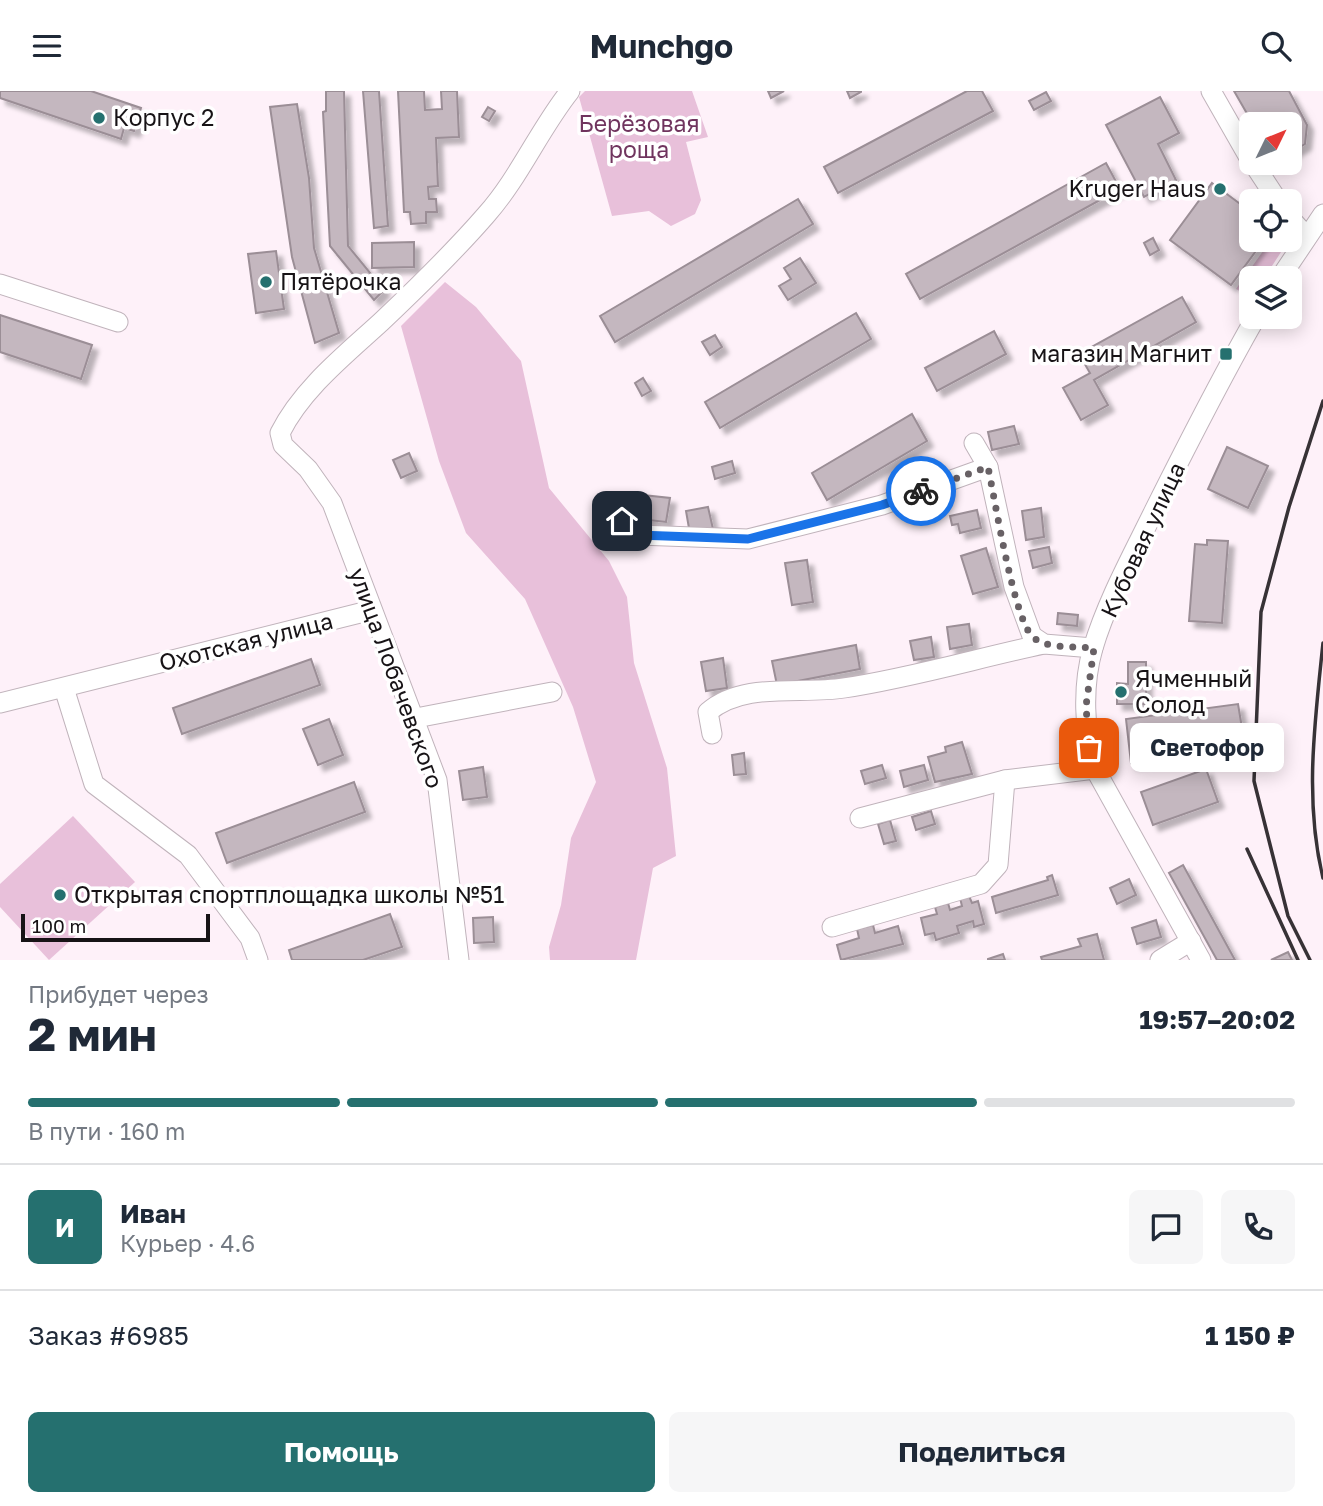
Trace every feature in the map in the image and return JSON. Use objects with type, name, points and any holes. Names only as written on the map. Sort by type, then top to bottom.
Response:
[{"type":"street","name":"улица Лобачевского","points":[[459,960],[437,780],[416,718],[332,503],[309,468],[284,445],[280,433],[287,419],[321,379],[438,267],[488,213],[548,119],[570,91]]},
{"type":"street","points":[[1210,91],[1239,140]]},
{"type":"street","points":[[1288,266],[1323,213]]},
{"type":"street","points":[[1302,231],[1307,237]]},
{"type":"street","points":[[0,284],[118,322]]},
{"type":"street","name":"Кубовая улица","points":[[1201,960],[1095,769],[1089,748],[1086,706],[1094,648],[1135,550],[1216,387],[1249,329]]},
{"type":"street","points":[[974,443],[988,467],[1014,587],[1025,623],[1032,636],[1044,643]]},
{"type":"street","points":[[622,521],[638,535],[748,539],[882,505],[988,467]]},
{"type":"street","name":"Охотская улица","points":[[0,703],[50,688],[64,688],[372,610]]},
{"type":"street","points":[[712,734],[708,712],[733,697],[795,689],[842,688],[1044,643],[1094,648]]},
{"type":"street","points":[[64,688],[94,785],[188,855],[250,938],[258,960]]},
{"type":"street","points":[[416,718],[552,692]]},
{"type":"street","points":[[860,818],[1005,780],[1095,769]]},
{"type":"street","points":[[832,927],[981,884],[998,865],[1005,780]]},
{"type":"street","points":[[1160,960],[1191,941]]},
{"type":"green space","name":"Берёзовая роща","points":[[585,91],[692,91],[708,137],[686,142],[701,200],[695,214],[671,226],[649,211],[612,216],[579,97]]},
{"type":"green space","points":[[1262,252],[1281,252],[1272,266],[1252,266]]},
{"type":"green space","points":[[445,282],[476,307],[521,361],[549,488],[609,561],[627,597],[634,663],[667,768],[676,856],[653,868],[636,960],[550,960],[549,947],[561,905],[571,838],[596,782],[573,707],[525,599],[466,533],[439,461],[401,326]]},
{"type":"green space","name":"Открытая спортплощадка школы №51","points":[[73,816],[135,882],[49,960],[0,907],[0,884]]},
{"type":"building","name":"Корпус 2","points":[[0,91],[91,91],[141,108],[134,131],[124,128],[121,139],[0,98]]},
{"type":"building","points":[[326,91],[344,91],[348,246],[384,290],[374,300],[330,246],[323,112],[326,111]]},
{"type":"building","points":[[363,91],[379,91],[388,226],[374,228]]},
{"type":"building","points":[[398,91],[424,91],[425,110],[442,109],[441,91],[457,91],[459,137],[436,138],[438,186],[428,187],[429,199],[436,199],[437,212],[426,212],[426,223],[411,224],[410,212],[404,212]]},
{"type":"building","points":[[768,91],[784,91],[771,98]]},
{"type":"building","points":[[847,91],[861,91],[861,92],[850,98]]},
{"type":"building","points":[[967,91],[982,91],[993,111],[838,193],[824,167]]},
{"type":"building","points":[[1234,91],[1289,91],[1300,112],[1246,112]]},
{"type":"building","points":[[1046,92],[1051,101],[1034,110],[1029,101]]},
{"type":"building","points":[[1160,97],[1179,133],[1158,144],[1176,180],[1144,197],[1106,125]]},
{"type":"building","points":[[297,104],[309,178],[314,248],[339,333],[315,343],[292,257],[270,107]]},
{"type":"building","points":[[488,107],[495,111],[489,121],[482,117]]},
{"type":"building","points":[[1302,116],[1307,125],[1305,144],[1302,146]]},
{"type":"building","points":[[1106,163],[1120,189],[920,299],[906,274]]},
{"type":"building","points":[[1212,183],[1239,203],[1239,252],[1255,252],[1245,266],[1239,266],[1239,274],[1231,285],[1170,240]]},
{"type":"building","points":[[798,199],[813,224],[615,342],[600,316]]},
{"type":"building","points":[[1153,238],[1159,250],[1150,255],[1144,243]]},
{"type":"building","points":[[414,242],[414,267],[372,268],[372,243]]},
{"type":"building","name":"Пятёрочка","points":[[276,251],[284,309],[256,313],[248,254]]},
{"type":"building","points":[[800,258],[816,283],[788,300],[779,286],[791,279],[784,268]]},
{"type":"building","points":[[1182,297],[1196,322],[1094,380],[1108,405],[1081,420],[1063,388],[1090,373],[1079,354]]},
{"type":"building","points":[[856,313],[871,339],[720,428],[705,402]]},
{"type":"building","points":[[0,315],[92,345],[81,379],[0,352]]},
{"type":"building","points":[[994,331],[1006,354],[937,391],[925,368]]},
{"type":"building","points":[[715,335],[722,347],[710,355],[702,342]]},
{"type":"building","points":[[643,378],[651,391],[642,396],[635,383]]},
{"type":"building","points":[[912,414],[927,441],[827,500],[812,473]]},
{"type":"building","points":[[1014,426],[1019,444],[992,450],[988,432]]},
{"type":"building","points":[[1227,447],[1268,466],[1248,508],[1208,489]]},
{"type":"building","points":[[409,453],[417,471],[401,478],[393,460]]},
{"type":"building","points":[[732,461],[735,473],[715,479],[712,467]]},
{"type":"building","points":[[643,495],[670,498],[666,522],[640,519]]},
{"type":"building","points":[[708,507],[713,529],[690,534],[686,511]]},
{"type":"building","points":[[1041,508],[1044,537],[1026,540],[1022,511]]},
{"type":"building","points":[[977,510],[981,528],[960,533],[958,524],[952,525],[950,516]]},
{"type":"building","points":[[1207,540],[1228,541],[1222,623],[1189,621],[1195,544],[1207,545]]},
{"type":"building","points":[[1049,547],[1052,563],[1033,568],[1029,551]]},
{"type":"building","points":[[986,548],[998,587],[973,594],[961,556]]},
{"type":"building","points":[[807,560],[813,602],[792,605],[785,563]]},
{"type":"building","points":[[1058,613],[1078,615],[1077,626],[1057,624]]},
{"type":"building","points":[[969,624],[972,645],[950,649],[947,627]]},
{"type":"building","points":[[931,637],[934,657],[914,660],[910,641]]},
{"type":"building","points":[[856,645],[860,669],[777,685],[772,661]]},
{"type":"building","points":[[723,658],[727,688],[706,691],[701,662]]},
{"type":"building","points":[[311,659],[320,685],[182,734],[173,708]]},
{"type":"building","points":[[1128,662],[1146,662],[1146,704],[1117,704],[1117,683],[1128,684]]},
{"type":"building","points":[[1238,704],[1245,746],[1131,763],[1126,719]]},
{"type":"building","points":[[329,719],[343,755],[318,765],[303,729]]},
{"type":"building","points":[[962,742],[972,774],[935,782],[928,757],[946,752],[945,747]]},
{"type":"building","points":[[744,753],[746,774],[734,775],[732,755]]},
{"type":"building","points":[[882,765],[886,778],[865,784],[861,771]]},
{"type":"building","points":[[924,765],[928,780],[904,787],[900,771]]},
{"type":"building","points":[[483,767],[487,797],[463,800],[459,771]]},
{"type":"building","points":[[1206,769],[1218,802],[1153,825],[1141,792]]},
{"type":"building","points":[[354,782],[365,812],[227,863],[216,833]]},
{"type":"building","points":[[931,811],[935,824],[916,830],[912,817]]},
{"type":"building","points":[[890,820],[896,841],[884,844],[878,824]]},
{"type":"building","points":[[1183,865],[1235,960],[1217,960],[1169,873]]},
{"type":"building","points":[[1052,875],[1058,895],[996,913],[992,897],[1048,880],[1047,877]]},
{"type":"building","points":[[1129,879],[1136,895],[1117,904],[1110,888]]},
{"type":"building","points":[[969,896],[972,903],[978,901],[984,924],[974,927],[973,921],[957,926],[959,933],[936,940],[934,933],[925,935],[921,918],[937,914],[935,907],[948,903],[950,910],[962,906],[960,898]]},
{"type":"building","points":[[390,914],[402,947],[363,960],[292,960],[289,950]]},
{"type":"building","points":[[493,917],[494,942],[474,943],[473,918]]},
{"type":"building","points":[[1156,920],[1161,937],[1137,944],[1132,928]]},
{"type":"building","points":[[873,925],[875,933],[898,926],[903,944],[841,960],[837,945],[859,938],[857,929]]},
{"type":"building","points":[[1097,934],[1104,960],[1042,960],[1041,957],[1081,946],[1078,939]]},
{"type":"building","points":[[1288,952],[1292,960],[1271,960]]},
{"type":"building","points":[[1003,954],[1005,960],[988,960],[988,959]]},
{"type":"railway","points":[[1310,960],[1288,916],[1254,781],[1261,612],[1289,507],[1323,401]]},
{"type":"railway","points":[[1323,643],[1313,761],[1314,819],[1323,878]]},
{"type":"railway","points":[[1247,849],[1298,960]]},
{"type":"way so far","points":[[921,491],[988,467],[1014,587],[1032,636],[1044,643],[1094,648],[1086,706],[1089,748]]},
{"type":"place","name":"Корпус 2","points":[[99,118]]},
{"type":"place","name":"Kruger Haus","points":[[1220,189]]},
{"type":"place","name":"Пятёрочка","points":[[266,282]]},
{"type":"place","name":"магазин Магнит","points":[[1226,354]]},
{"type":"place","name":"Ячменный Солод","points":[[1121,692]]},
{"type":"place","name":"Светофор","points":[[1089,748]]},
{"type":"place","name":"Открытая спортплощадка школы №51","points":[[60,895]]},
{"type":"route","points":[[622,521],[638,535],[748,539],[882,505],[921,491]]}]
